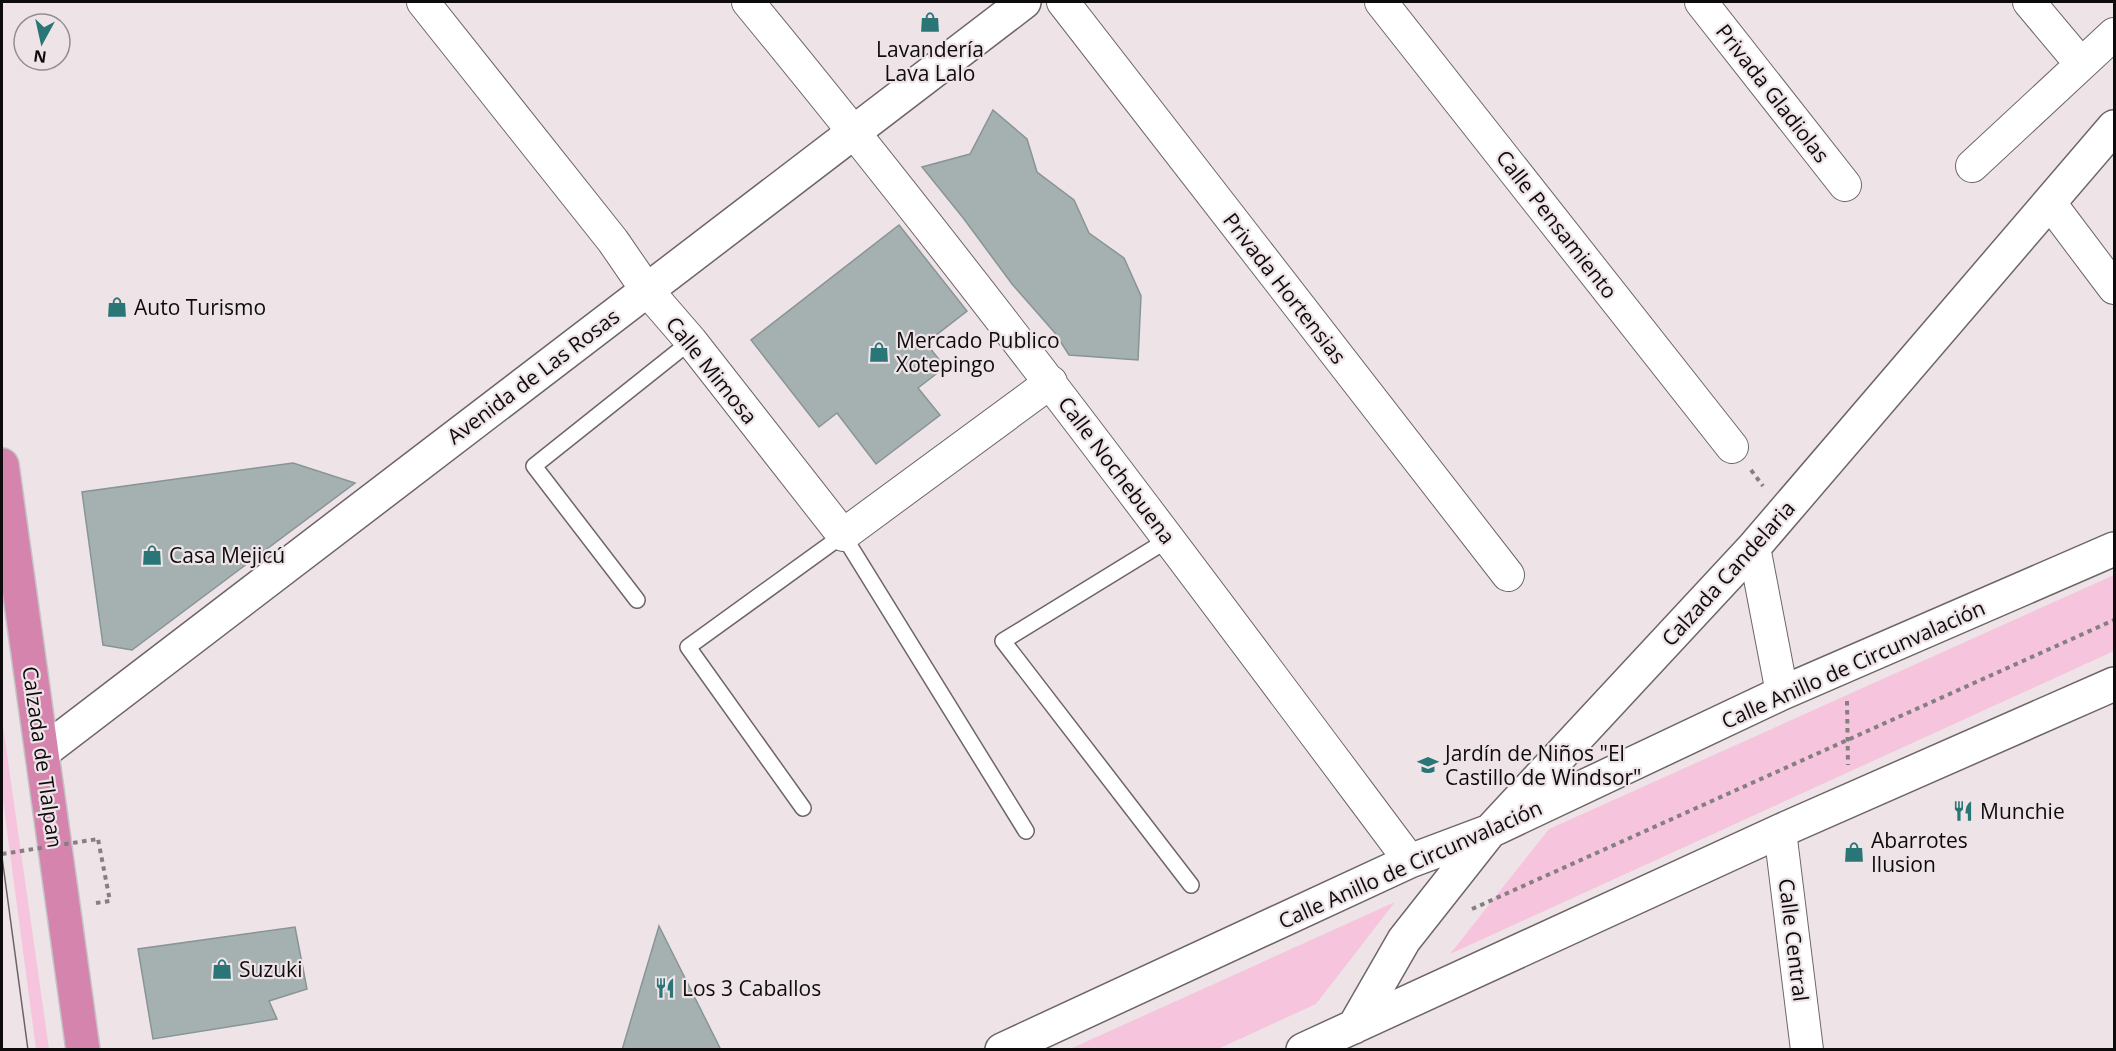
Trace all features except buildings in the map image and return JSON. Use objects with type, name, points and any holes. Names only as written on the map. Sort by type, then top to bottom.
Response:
[{"type":"highway","name":"Calzada de Tlalpan","points":[[2,465],[83,1050]]},
{"type":"street","name":"Calle Mimosa","points":[[423,2],[606,232],[646,289],[691,341],[843,535]]},
{"type":"street","name":"Calle Nochebuena","points":[[748,2],[855,132],[1051,382],[1410,861]]},
{"type":"street","name":"Avenida de Las Rosas","points":[[43,752],[1024,2]]},
{"type":"street","name":"Privada Hortensias","points":[[1063,2],[1508,575]]},
{"type":"street","name":"Calle Pensamiento","points":[[1381,2],[1732,447]]},
{"type":"street","name":"Privada Gladiolas","points":[[1701,2],[1845,185]]},
{"type":"street","points":[[2029,2],[2081,64]]},
{"type":"street","points":[[1972,166],[2115,34]]},
{"type":"street","name":"Calzada Candelaria","points":[[1356,1038],[1404,940],[1490,831],[1755,548],[2115,127]]},
{"type":"street","points":[[2050,203],[2115,288]]},
{"type":"street","points":[[843,535],[1051,382]]},
{"type":"street","points":[[1755,548],[1782,693]]},
{"type":"street","name":"Calle Anillo de Circunvalación","points":[[1002,1050],[1410,861],[1490,831],[1782,693],[2115,549]]},
{"type":"street","points":[[1303,1050],[1356,1038],[1780,831],[2115,684]]},
{"type":"street","name":"Calle Central","points":[[1780,831],[1807,1050]]},
{"type":"lane","points":[[637,600],[534,466],[691,341]]},
{"type":"lane","points":[[803,808],[688,647],[843,535],[1026,831]]},
{"type":"lane","points":[[1169,539],[1003,641],[1191,885]]},
{"type":"path","points":[[1732,447],[1785,512]]},
{"type":"path","points":[[1469,911],[2115,620]]},
{"type":"path","points":[[1846,665],[1847,802]]},
{"type":"path","points":[[2,854],[98,839],[110,901]]},
{"type":"shaded area","points":[[2114,575],[2114,651],[1450,954],[1549,829]]},
{"type":"shaded area","points":[[2,719],[49,1049],[36,1049],[2,793]]},
{"type":"shaded area","points":[[1395,902],[1316,1004],[1218,1049],[1070,1049]]},
{"type":"tram line","points":[[2,857],[28,1050]]},
{"type":"place","name":"Lavandería Lava Lalo","points":[[930,22]]},
{"type":"place","name":"Auto Turismo","points":[[117,307]]},
{"type":"place","name":"Mercado Publico Xotepingo","points":[[879,352]]},
{"type":"place","name":"Casa Mejicú","points":[[152,555]]},
{"type":"place","name":"Jardín de Niños \"El Castillo de Windsor\"","points":[[1428,765]]},
{"type":"place","name":"Munchie","points":[[1963,811]]},
{"type":"place","name":"Abarrotes Ilusion","points":[[1854,852]]},
{"type":"place","name":"Suzuki","points":[[222,969]]},
{"type":"place","name":"Los 3 Caballos","points":[[665,988]]}]
